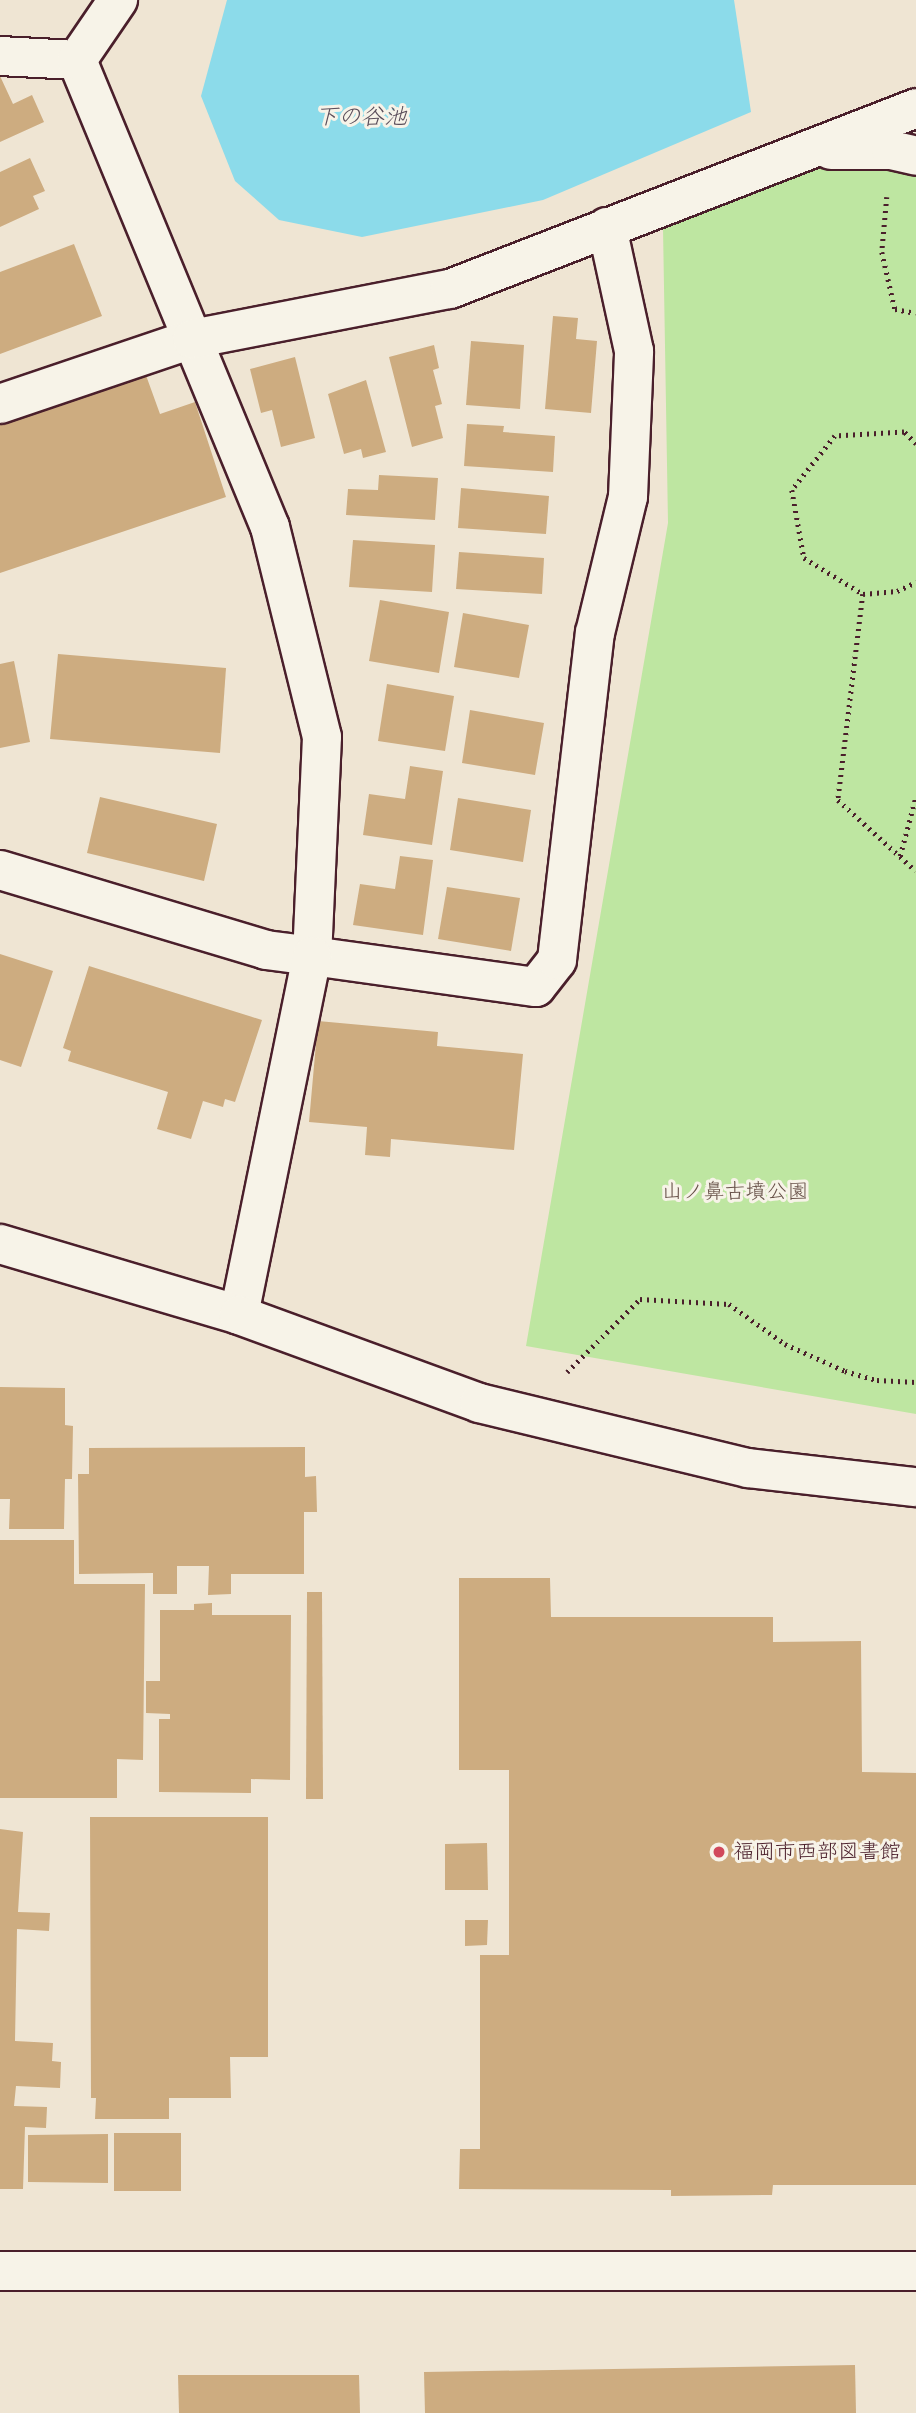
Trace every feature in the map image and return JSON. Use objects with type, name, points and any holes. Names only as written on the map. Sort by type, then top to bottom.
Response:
[{"type":"street","points":[[77,60],[118,0]]},
{"type":"street","points":[[0,56],[77,60]]},
{"type":"street","points":[[77,60],[270,527],[322,737],[312,956],[239,1315]]},
{"type":"street","points":[[0,404],[192,340],[450,289],[916,108]]},
{"type":"street","points":[[809,150],[903,153]]},
{"type":"street","points":[[0,870],[266,950],[536,987],[557,960],[595,633],[628,497],[634,351],[607,227]]},
{"type":"street","points":[[0,1244],[239,1315],[479,1403],[748,1468],[916,1487]]},
{"type":"street","points":[[0,2271],[916,2271]]},
{"type":"path","points":[[903,153],[882,252],[895,309],[916,313]]},
{"type":"path","points":[[916,444],[904,432],[835,436],[792,490],[804,558],[863,594],[897,591],[916,582]]},
{"type":"path","points":[[863,594],[838,800],[916,871]]},
{"type":"path","points":[[900,856],[916,796]]},
{"type":"path","points":[[567,1372],[640,1299],[729,1304],[785,1344],[845,1371],[877,1380],[916,1382]]},
{"type":"green space","name":"山ノ鼻古墳公園","points":[[834,156],[916,173],[916,1414],[526,1346],[668,523],[663,228]]},
{"type":"water","name":"下の谷池","points":[[227,0],[734,0],[751,112],[543,200],[362,237],[279,220],[235,181],[201,96]]},
{"type":"building","points":[[0,76],[13,104],[32,95],[44,122],[0,142]]},
{"type":"building","points":[[30,158],[45,191],[33,196],[39,209],[0,227],[0,172]]},
{"type":"building","points":[[74,244],[102,316],[0,354],[0,272]]},
{"type":"building","points":[[553,316],[578,318],[576,339],[597,341],[591,413],[545,409]]},
{"type":"building","points":[[471,341],[524,345],[520,409],[466,405]]},
{"type":"building","points":[[434,345],[439,368],[433,370],[442,404],[435,406],[443,438],[412,447],[389,357]]},
{"type":"building","points":[[295,357],[315,438],[281,447],[272,410],[261,413],[250,369]]},
{"type":"building","points":[[143,367],[160,414],[195,402],[226,497],[0,573],[0,415]]},
{"type":"building","points":[[366,380],[386,452],[363,458],[361,449],[344,454],[328,394]]},
{"type":"building","points":[[467,424],[504,426],[503,432],[555,436],[553,472],[464,466]]},
{"type":"building","points":[[379,475],[438,478],[435,520],[346,515],[348,489],[378,490]]},
{"type":"building","points":[[461,488],[549,496],[546,534],[458,528]]},
{"type":"building","points":[[353,540],[435,545],[432,592],[349,587]]},
{"type":"building","points":[[459,552],[544,558],[542,594],[456,589]]},
{"type":"building","points":[[380,600],[449,612],[439,673],[369,661]]},
{"type":"building","points":[[463,613],[529,625],[519,678],[454,667]]},
{"type":"building","points":[[58,654],[226,668],[220,753],[50,739]]},
{"type":"building","points":[[14,661],[30,742],[0,748],[0,664]]},
{"type":"building","points":[[387,684],[454,696],[445,751],[378,741]]},
{"type":"building","points":[[470,710],[544,723],[535,775],[462,763]]},
{"type":"building","points":[[410,766],[443,771],[432,845],[363,835],[369,794],[405,799]]},
{"type":"building","points":[[100,797],[217,824],[204,881],[87,853]]},
{"type":"building","points":[[458,798],[531,810],[523,862],[450,850]]},
{"type":"building","points":[[400,856],[433,860],[423,935],[353,925],[360,884],[395,889]]},
{"type":"building","points":[[447,887],[520,898],[511,951],[438,939]]},
{"type":"building","points":[[0,954],[53,971],[21,1067],[0,1060]]},
{"type":"building","points":[[89,966],[262,1020],[235,1102],[225,1099],[223,1107],[203,1101],[191,1139],[157,1129],[168,1092],[68,1061],[71,1051],[63,1048]]},
{"type":"building","points":[[318,1021],[438,1032],[437,1046],[523,1054],[514,1150],[391,1139],[390,1157],[365,1155],[367,1127],[309,1122]]},
{"type":"building","points":[[0,1387],[65,1388],[65,1425],[73,1426],[72,1479],[65,1479],[64,1529],[9,1529],[10,1499],[0,1499]]},
{"type":"building","points":[[305,1447],[305,1477],[316,1476],[317,1512],[304,1512],[304,1574],[231,1574],[231,1594],[208,1595],[209,1566],[177,1566],[177,1594],[153,1594],[153,1573],[79,1574],[78,1474],[89,1474],[89,1448]]},
{"type":"building","points":[[0,1540],[74,1540],[74,1584],[145,1584],[143,1760],[117,1759],[117,1798],[0,1798]]},
{"type":"building","points":[[459,1578],[550,1578],[551,1617],[773,1617],[773,1642],[861,1641],[862,1772],[916,1773],[916,2185],[773,2185],[772,2195],[671,2196],[671,2190],[459,2189],[460,2149],[480,2149],[480,1955],[509,1955],[509,1770],[459,1770]]},
{"type":"building","points":[[307,1592],[322,1592],[323,1799],[306,1799]]},
{"type":"building","points":[[212,1603],[212,1615],[291,1615],[290,1780],[251,1779],[251,1793],[159,1792],[159,1719],[170,1719],[170,1714],[146,1713],[146,1681],[160,1681],[160,1610],[194,1610],[194,1604]]},
{"type":"building","points":[[90,1817],[268,1817],[268,2057],[230,2057],[231,2098],[169,2098],[169,2119],[95,2119],[96,2098],[91,2098]]},
{"type":"building","points":[[0,1829],[23,1832],[18,1912],[50,1913],[49,1931],[17,1929],[15,2041],[53,2043],[52,2061],[61,2062],[60,2088],[16,2086],[14,2106],[47,2107],[46,2128],[25,2127],[23,2189],[0,2189]]},
{"type":"building","points":[[487,1843],[488,1890],[445,1890],[445,1844]]},
{"type":"building","points":[[465,1920],[488,1920],[487,1945],[465,1946]]},
{"type":"building","points":[[114,2133],[181,2133],[181,2191],[114,2191]]},
{"type":"building","points":[[108,2134],[108,2183],[28,2182],[28,2135]]},
{"type":"building","points":[[855,2365],[856,2413],[425,2413],[424,2372]]},
{"type":"building","points":[[178,2375],[359,2375],[360,2413],[179,2413]]},
{"type":"place","name":"福岡市西部図書館","points":[[719,1852]]}]
